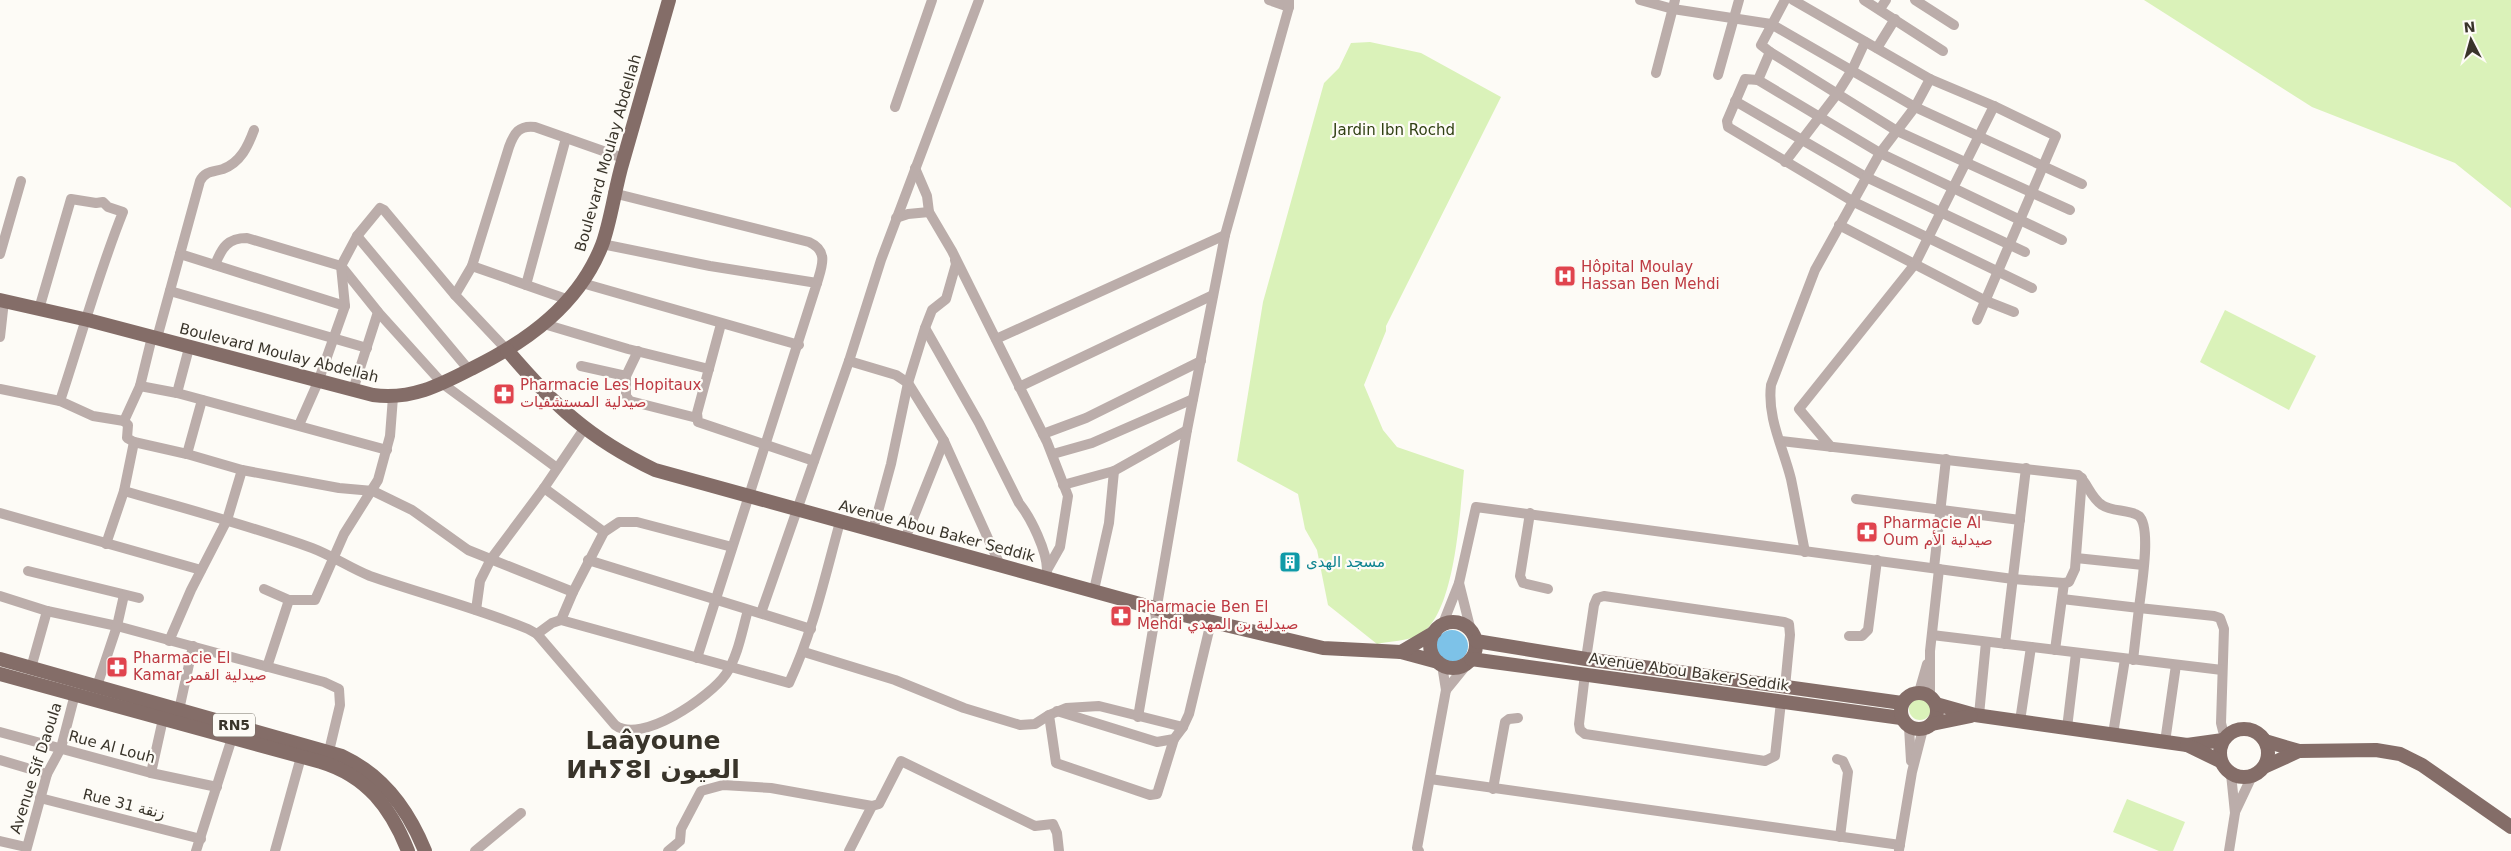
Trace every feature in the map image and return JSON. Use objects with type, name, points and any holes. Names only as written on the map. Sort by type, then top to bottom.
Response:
[{"type":"main road","name":"Boulevard Moulay Abdellah","points":[[2,301],[88,320],[353,390],[393,397],[415,394],[443,384],[507,350],[544,324],[582,283],[602,244],[613,193],[668,0]]},
{"type":"main road","name":"Avenue Abou Baker Seddik","points":[[507,350],[556,405],[584,429],[621,453],[655,470],[905,540],[1000,565],[1047,574],[1158,609],[1323,648],[1401,652],[1440,664]]},
{"type":"main road","points":[[1401,652],[1439,629],[1454,623],[1473,636],[1476,647],[1470,661],[1455,668],[1440,664],[1432,651],[1431,645],[1439,629]]},
{"type":"main road","name":"Avenue Abou Baker Seddik","points":[[1473,636],[1586,660],[1902,703]]},
{"type":"main road","name":"RN5","points":[[0,659],[329,752],[355,762],[386,786],[411,822],[425,851]]},
{"type":"main road","name":"Avenue Abou Baker Seddik","points":[[1470,661],[1585,674],[1781,702],[1917,724],[1977,715]]},
{"type":"main road","name":"RN5","points":[[0,674],[333,766],[365,784],[391,814],[408,851]]},
{"type":"main road","points":[[1912,694],[1928,698],[1937,714],[1917,724],[1902,703],[1912,694]]},
{"type":"main road","name":"Avenue Abou Baker Seddik","points":[[1928,698],[1977,715],[2187,745],[2220,761]]},
{"type":"main road","points":[[2264,767],[2268,758],[2265,741],[2261,736],[2248,729],[2241,729],[2226,737],[2220,747],[2220,761],[2231,774],[2241,778],[2252,776],[2264,767],[2299,751]]},
{"type":"main road","name":"Avenue Abou Baker Seddik","points":[[2187,745],[2226,737]]},
{"type":"main road","points":[[2265,741],[2299,751],[2376,750],[2400,754],[2422,765],[2511,827]]},
{"type":"street","points":[[895,107],[932,0]]},
{"type":"street","points":[[762,614],[896,218],[979,0]]},
{"type":"street","points":[[1138,717],[1158,609],[1187,430],[1225,235],[1289,4],[1269,0]]},
{"type":"street","points":[[1640,0],[1674,4],[1733,19],[1771,24],[1915,107],[2042,168],[2082,184]]},
{"type":"street","points":[[1718,75],[1739,0]]},
{"type":"street","points":[[1785,0],[1761,45],[1770,52],[1897,131],[2070,210]]},
{"type":"street","points":[[1793,0],[1930,79],[1994,106],[2056,136],[1977,320]]},
{"type":"street","points":[[1864,0],[1883,5],[1895,19],[1942,50]]},
{"type":"street","points":[[1914,0],[1954,25]]},
{"type":"street","points":[[1656,73],[1674,4]]},
{"type":"street","points":[[1877,48],[1895,19]]},
{"type":"street","points":[[1785,162],[1800,138],[1836,94],[1852,70],[1865,42]]},
{"type":"street","points":[[1758,80],[1770,52]]},
{"type":"street","points":[[2032,288],[1854,202],[1728,127],[1727,122],[1746,79],[1758,80],[1880,153],[2062,240]]},
{"type":"street","points":[[1805,552],[1791,479],[1781,441],[1771,418],[1769,401],[1771,385],[1815,270],[1880,153],[1915,107],[1930,79]]},
{"type":"street","points":[[1735,101],[1866,177],[2025,252]]},
{"type":"street","points":[[1831,447],[1799,408],[1915,264],[1939,212],[1980,138],[1994,106]]},
{"type":"street","points":[[455,295],[472,266],[514,134],[522,128],[530,126],[623,158]]},
{"type":"street","points":[[124,421],[140,386],[170,291],[196,190],[203,176],[208,172],[223,168],[241,156],[247,149],[254,130]]},
{"type":"street","points":[[526,285],[566,138]]},
{"type":"street","points":[[915,168],[930,212],[952,251],[1053,454],[1068,496],[1060,547],[1047,574]]},
{"type":"street","points":[[0,254],[21,181]]},
{"type":"street","points":[[613,193],[810,242],[819,248],[823,256],[799,345],[747,496],[717,599],[697,658]]},
{"type":"street","points":[[39,308],[71,199],[96,203],[104,202],[108,207],[123,212],[107,251],[88,320],[60,401]]},
{"type":"street","points":[[299,425],[318,382],[345,306],[341,266],[357,236],[373,218],[377,210],[384,210],[455,295],[507,350]]},
{"type":"street","points":[[896,218],[914,212],[930,212]]},
{"type":"street","points":[[1839,225],[1986,300],[2014,312]]},
{"type":"street","points":[[996,339],[1225,235]]},
{"type":"street","points":[[357,236],[469,370]]},
{"type":"street","points":[[215,265],[224,245],[232,240],[247,238],[341,266],[378,312],[443,384],[557,468]]},
{"type":"street","points":[[602,244],[710,266],[817,283]]},
{"type":"street","points":[[874,530],[891,464],[908,382],[932,310],[946,299],[956,264],[952,251]]},
{"type":"street","points":[[180,254],[345,306]]},
{"type":"street","points":[[472,266],[568,300]]},
{"type":"street","points":[[582,283],[799,345]]},
{"type":"street","points":[[170,291],[367,348]]},
{"type":"street","points":[[1019,387],[1213,295]]},
{"type":"street","points":[[0,337],[2,301]]},
{"type":"street","points":[[353,390],[378,312]]},
{"type":"street","points":[[544,324],[709,369]]},
{"type":"street","points":[[721,324],[697,418],[701,425],[814,461]]},
{"type":"street","points":[[925,328],[979,422],[1019,503],[1026,511],[1047,555],[1047,574]]},
{"type":"street","points":[[177,393],[189,348]]},
{"type":"street","points":[[638,351],[626,376],[626,396],[630,401],[697,418]]},
{"type":"street","points":[[1043,434],[1086,418],[1201,360]]},
{"type":"street","points":[[849,361],[896,376],[908,382],[944,441],[1000,565]]},
{"type":"street","points":[[581,366],[626,376]]},
{"type":"street","points":[[140,386],[177,393],[387,450]]},
{"type":"street","points":[[0,389],[60,401],[93,416],[124,421],[128,425],[127,438],[134,442],[188,454],[242,470],[339,488],[373,492],[412,510],[468,550],[573,592]]},
{"type":"street","points":[[264,589],[289,600],[315,600],[344,534],[373,492],[387,450],[393,397]]},
{"type":"street","points":[[1053,454],[1092,443],[1193,399]]},
{"type":"street","points":[[188,454],[202,400]]},
{"type":"street","points":[[476,610],[480,581],[491,559],[544,488],[584,429]]},
{"type":"street","points":[[1064,485],[1114,472],[1187,430]]},
{"type":"street","points":[[905,540],[944,441]]},
{"type":"street","points":[[1781,441],[2072,474],[2082,478],[2094,498],[2103,506],[2137,515],[2142,521],[2146,534],[2140,608],[2112,734]]},
{"type":"street","points":[[106,544],[124,491],[134,442]]},
{"type":"street","points":[[1928,698],[1936,569],[1946,459]]},
{"type":"street","points":[[2005,644],[2026,468]]},
{"type":"street","points":[[169,641],[201,570],[227,520],[242,470]]},
{"type":"street","points":[[1094,590],[1109,523],[1114,472]]},
{"type":"street","points":[[1439,629],[1459,583],[1476,507],[1936,569],[2064,583],[2069,582],[2073,577],[2082,478]]},
{"type":"street","points":[[544,488],[604,532]]},
{"type":"street","points":[[124,491],[227,520],[335,557],[372,576],[506,620],[537,634],[615,725],[625,731],[646,728],[680,712],[721,680],[730,666],[748,610]]},
{"type":"street","points":[[1856,499],[2020,520]]},
{"type":"street","points":[[0,513],[201,570]]},
{"type":"street","points":[[1530,513],[1520,576],[1524,583],[1548,589]]},
{"type":"street","points":[[561,620],[588,560],[604,532],[614,524],[627,520],[732,547]]},
{"type":"street","points":[[537,634],[561,620],[789,683],[804,652],[840,522]]},
{"type":"street","points":[[2076,558],[2143,564]]},
{"type":"street","points":[[588,560],[811,629]]},
{"type":"street","points":[[1849,636],[1862,636],[1868,630],[1877,560]]},
{"type":"street","points":[[28,572],[139,598]]},
{"type":"street","points":[[1459,583],[1473,636]]},
{"type":"street","points":[[2055,650],[2064,583]]},
{"type":"street","points":[[97,686],[117,626],[124,595]]},
{"type":"street","points":[[0,596],[48,611],[117,626],[193,646],[324,682],[339,689],[340,705],[329,752]]},
{"type":"street","points":[[1586,660],[1594,605],[1597,598],[1604,596],[1694,608],[1789,624],[1790,634],[1785,687]]},
{"type":"street","points":[[2062,599],[2220,618],[2224,629],[2220,723],[2226,737]]},
{"type":"street","points":[[267,667],[289,600]]},
{"type":"street","points":[[31,668],[48,611]]},
{"type":"street","points":[[1053,713],[1056,763],[1150,795],[1157,794],[1174,739],[1183,727],[1189,714],[1211,622]]},
{"type":"street","points":[[1932,635],[2222,670]]},
{"type":"street","points":[[1977,715],[1986,642]]},
{"type":"street","points":[[180,710],[193,646]]},
{"type":"street","points":[[2020,721],[2031,647]]},
{"type":"street","points":[[804,652],[895,680],[964,708],[1020,725],[1035,724],[1053,713],[1075,706],[1098,706],[1183,727]]},
{"type":"street","points":[[2067,728],[2076,653]]},
{"type":"street","points":[[1446,690],[1470,661]]},
{"type":"street","points":[[1419,851],[1417,848],[1446,690],[1440,664]]},
{"type":"street","points":[[2165,742],[2176,665]]},
{"type":"street","points":[[1585,674],[1579,724],[1580,730],[1585,734],[1765,761],[1775,756],[1781,702]]},
{"type":"street","name":"Avenue Sif Daoula","points":[[26,849],[47,774],[61,748],[75,694]]},
{"type":"street","points":[[1053,713],[1157,742],[1174,739]]},
{"type":"street","points":[[1493,789],[1505,722],[1509,719],[1518,718]]},
{"type":"street","points":[[151,773],[163,719]]},
{"type":"street","points":[[1430,779],[1840,837],[1900,848],[1912,772],[1917,724]]},
{"type":"street","name":"Rue Al Louh","points":[[0,732],[151,773],[217,787]]},
{"type":"street","points":[[196,851],[232,738]]},
{"type":"street","points":[[275,851],[301,757]]},
{"type":"street","points":[[1837,759],[1843,761],[1848,772],[1840,837]]},
{"type":"street","points":[[0,760],[47,774]]},
{"type":"street","points":[[668,851],[680,841],[681,828],[701,791],[722,785],[771,788],[872,806],[879,804],[901,761],[1035,826],[1053,824],[1057,833],[1059,851]]},
{"type":"street","points":[[2229,851],[2235,813],[2231,774]]},
{"type":"street","points":[[2235,813],[2252,776]]},
{"type":"street","name":"Rue 31 زنقة","points":[[40,798],[201,839]]},
{"type":"street","points":[[849,851],[872,806]]},
{"type":"street","points":[[475,851],[521,813]]},
{"type":"street","points":[[0,841],[26,849]]},
{"type":"green space","points":[[2144,0],[2511,0],[2511,208],[2455,163],[2312,107]]},
{"type":"green space","name":"Jardin Ibn Rochd","points":[[1370,42],[1421,53],[1501,97],[1386,326],[1386,331],[1364,385],[1383,430],[1397,447],[1464,470],[1454,560],[1441,606],[1431,624],[1419,635],[1404,640],[1377,644],[1328,605],[1317,550],[1305,529],[1298,494],[1237,461],[1263,302],[1324,83],[1339,68],[1351,43]]},
{"type":"green space","points":[[2225,310],[2316,356],[2289,410],[2200,362]]},
{"type":"green space","points":[[1920,698],[1928,701],[1931,709],[1928,717],[1920,720],[1912,717],[1909,709],[1912,701]]},
{"type":"green space","points":[[2127,799],[2185,822],[2173,851],[2159,851],[2113,832]]},
{"type":"water","points":[[1452,630],[1464,634],[1468,646],[1464,658],[1452,662],[1440,658],[1436,646],[1440,634]]},
{"type":"place","name":"Hôpital Moulay Hassan Ben Mehdi","points":[[1565,276]]},
{"type":"place","name":"Pharmacie Les Hopitaux صيدلية المستشفيات","points":[[504,394]]},
{"type":"place","name":"Pharmacie Al Oum صيدلية الأم","points":[[1867,532]]},
{"type":"place","name":"مسجد الهدى","points":[[1290,562]]},
{"type":"place","name":"Pharmacie Ben El Mehdi صيدلية بن المهدي","points":[[1121,616]]},
{"type":"place","name":"Pharmacie El Kamar صيدلية القمر","points":[[117,667]]},
{"type":"district","name":"Laâyoune ⵍⵄⵢⵓⵏ العيون","points":[[653,754]]}]
